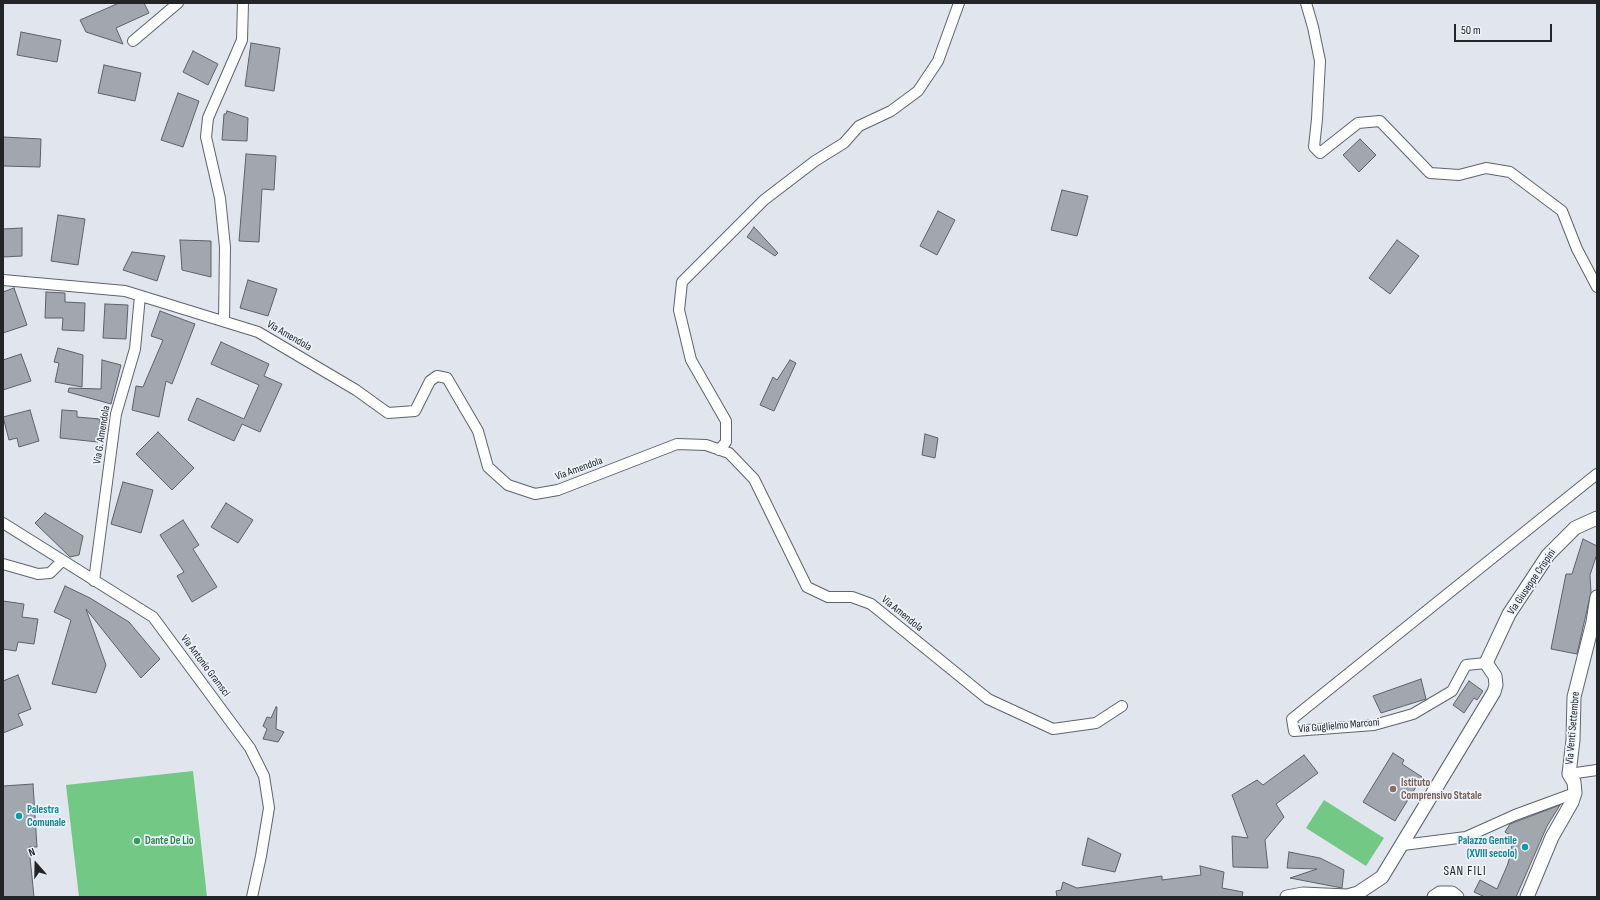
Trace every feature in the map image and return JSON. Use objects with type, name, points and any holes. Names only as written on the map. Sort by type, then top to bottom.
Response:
[{"type":"street","points":[[133,41],[178,3]]},
{"type":"street","points":[[224,321],[224,240],[220,198],[206,137],[208,118],[242,40],[243,3]]},
{"type":"street","points":[[720,450],[726,442],[726,421],[691,360],[679,310],[682,282],[764,200],[815,162],[844,143],[859,126],[891,111],[918,92],[938,61],[959,3]]},
{"type":"street","points":[[1306,3],[1320,61],[1314,147],[1320,153],[1358,123],[1380,121],[1430,173],[1460,175],[1486,168],[1510,172],[1562,211],[1577,249],[1597,287]]},
{"type":"street","name":"Via Amendola","points":[[3,280],[125,291],[258,332],[356,390],[388,413],[415,411],[430,381],[437,376],[446,378],[478,431],[488,467],[508,485],[535,494],[558,490],[678,444],[706,445],[729,453],[754,479],[807,587],[828,597],[852,597],[872,604],[988,699],[1053,729],[1096,723],[1122,706]]},
{"type":"street","name":"Via G. Amendola","points":[[94,581],[116,414],[135,349],[140,296]]},
{"type":"street","name":"Via Guglielmo Marconi","points":[[1486,663],[1466,665],[1452,691],[1413,714],[1374,725],[1294,731],[1292,719],[1597,474]]},
{"type":"street","name":"Via Giuseppe Crispini","points":[[1486,663],[1509,614],[1548,555],[1574,528],[1597,518]]},
{"type":"street","name":"Via Antonio Gramsci","points":[[3,523],[153,617],[250,748],[264,776],[269,808],[252,897]]},
{"type":"street","points":[[3,564],[38,574],[50,573],[62,561]]},
{"type":"street","name":"Via Venti Settembre","points":[[1575,793],[1574,782],[1569,774],[1573,740],[1574,697],[1593,622],[1597,597]]},
{"type":"street","points":[[1287,897],[1303,894],[1347,896],[1358,893],[1382,877],[1494,692],[1496,685],[1495,676],[1486,663]]},
{"type":"street","points":[[1569,774],[1597,770]]},
{"type":"street","points":[[1403,844],[1466,837],[1515,815],[1575,793]]},
{"type":"street","points":[[1527,897],[1552,837],[1572,802],[1575,793]]},
{"type":"street","points":[[1434,897],[1440,893],[1452,893],[1458,897]]},
{"type":"green space","name":"Dante De Lio","points":[[193,771],[207,897],[79,897],[66,785]]},
{"type":"green space","points":[[1324,800],[1384,838],[1366,866],[1306,828]]},
{"type":"building","points":[[119,3],[144,3],[149,13],[116,28],[123,44],[86,32],[80,20]]},
{"type":"building","points":[[21,32],[61,40],[57,62],[17,55]]},
{"type":"building","points":[[251,43],[280,48],[274,91],[245,86]]},
{"type":"building","points":[[193,51],[218,64],[208,85],[183,72]]},
{"type":"building","points":[[104,65],[141,73],[135,101],[98,93]]},
{"type":"building","points":[[178,93],[199,101],[183,147],[161,140]]},
{"type":"building","points":[[227,111],[248,118],[247,141],[222,140],[224,114],[226,114]]},
{"type":"building","points":[[3,137],[41,139],[40,167],[3,166]]},
{"type":"building","points":[[1360,139],[1376,155],[1359,172],[1343,155]]},
{"type":"building","points":[[246,154],[276,156],[274,190],[262,189],[259,242],[239,241]]},
{"type":"building","points":[[1062,190],[1088,196],[1077,236],[1051,230]]},
{"type":"building","points":[[938,211],[955,220],[937,255],[920,246]]},
{"type":"building","points":[[58,215],[85,219],[78,265],[51,261]]},
{"type":"building","points":[[754,227],[778,253],[775,256],[747,237]]},
{"type":"building","points":[[22,228],[22,256],[3,257],[3,229]]},
{"type":"building","points":[[180,240],[211,241],[211,277],[182,270]]},
{"type":"building","points":[[1397,240],[1419,256],[1390,294],[1369,278]]},
{"type":"building","points":[[132,252],[165,256],[157,281],[123,270]]},
{"type":"building","points":[[248,280],[277,289],[268,316],[240,308]]},
{"type":"building","points":[[14,288],[27,325],[3,333],[3,292]]},
{"type":"building","points":[[46,292],[65,293],[65,302],[85,303],[84,331],[62,330],[63,318],[45,318]]},
{"type":"building","points":[[105,304],[128,305],[126,339],[103,338]]},
{"type":"building","points":[[160,311],[195,324],[172,384],[166,381],[159,417],[132,410],[136,386],[143,387],[163,340],[151,336]]},
{"type":"building","points":[[221,342],[269,364],[264,376],[282,384],[260,432],[242,424],[234,441],[188,420],[197,398],[244,419],[259,385],[211,364]]},
{"type":"building","points":[[58,348],[83,355],[82,387],[55,382],[59,363],[54,362]]},
{"type":"building","points":[[21,354],[31,381],[3,390],[3,360]]},
{"type":"building","points":[[102,360],[121,365],[111,404],[68,392],[69,388],[101,389]]},
{"type":"building","points":[[790,360],[796,363],[774,411],[760,405],[773,377],[777,380]]},
{"type":"building","points":[[30,410],[39,441],[19,447],[17,438],[9,440],[3,417]]},
{"type":"building","points":[[62,410],[77,411],[77,417],[100,419],[98,442],[60,438]]},
{"type":"building","points":[[158,432],[194,468],[172,490],[136,454]]},
{"type":"building","points":[[925,434],[938,438],[935,458],[922,455]]},
{"type":"building","points":[[123,482],[153,490],[141,533],[111,524]]},
{"type":"building","points":[[226,503],[253,520],[238,543],[211,527]]},
{"type":"building","points":[[45,513],[83,536],[79,555],[70,557],[35,523]]},
{"type":"building","points":[[183,520],[199,545],[193,549],[217,587],[192,602],[177,576],[184,572],[160,535]]},
{"type":"building","points":[[1583,539],[1597,546],[1597,554],[1590,575],[1591,592],[1577,654],[1551,649],[1566,574],[1572,574]]},
{"type":"building","points":[[65,586],[90,598],[129,622],[160,659],[141,678],[86,609],[106,665],[96,693],[52,684],[71,620],[54,612]]},
{"type":"building","points":[[3,601],[24,604],[22,617],[38,619],[34,644],[18,642],[16,651],[3,649]]},
{"type":"building","points":[[18,675],[31,709],[18,714],[23,725],[3,733],[3,681]]},
{"type":"building","points":[[1421,679],[1426,699],[1381,713],[1373,696]]},
{"type":"building","points":[[1469,681],[1483,691],[1477,700],[1474,698],[1464,713],[1453,705]]},
{"type":"building","points":[[276,707],[276,729],[284,732],[278,742],[263,739],[267,729],[263,726],[267,717],[271,718]]},
{"type":"building","name":"Istituto Comprensivo Statale","points":[[1393,753],[1404,760],[1402,764],[1422,777],[1395,821],[1363,802]]},
{"type":"building","points":[[1304,755],[1318,773],[1276,804],[1284,817],[1265,840],[1268,868],[1233,867],[1232,836],[1248,838],[1232,795],[1257,780],[1263,785]]},
{"type":"building","points":[[33,784],[37,847],[29,847],[34,897],[3,897],[3,786]]},
{"type":"building","name":"Palazzo Gentile (XVIII secolo)","points":[[1560,805],[1547,826],[1516,897],[1485,897],[1474,892],[1480,880],[1497,889],[1507,866],[1510,857],[1508,856],[1515,838],[1505,832],[1510,824]]},
{"type":"building","points":[[1088,838],[1121,854],[1115,872],[1082,865]]},
{"type":"building","points":[[1289,852],[1320,858],[1344,870],[1342,888],[1290,878],[1317,869],[1287,868]]},
{"type":"building","points":[[1200,866],[1224,872],[1222,888],[1243,892],[1242,897],[1057,897],[1056,891],[1061,890],[1063,882],[1077,888],[1162,876],[1162,880],[1201,875]]},
{"type":"place","name":"Istituto Comprensivo Statale","points":[[1393,789]]},
{"type":"place","name":"Palestra Comunale","points":[[19,816]]},
{"type":"place","name":"Dante De Lio","points":[[137,841]]},
{"type":"place","name":"Palazzo Gentile (XVIII secolo)","points":[[1525,847]]},
{"type":"district","name":"SAN FILI","points":[[1465,872]]}]
